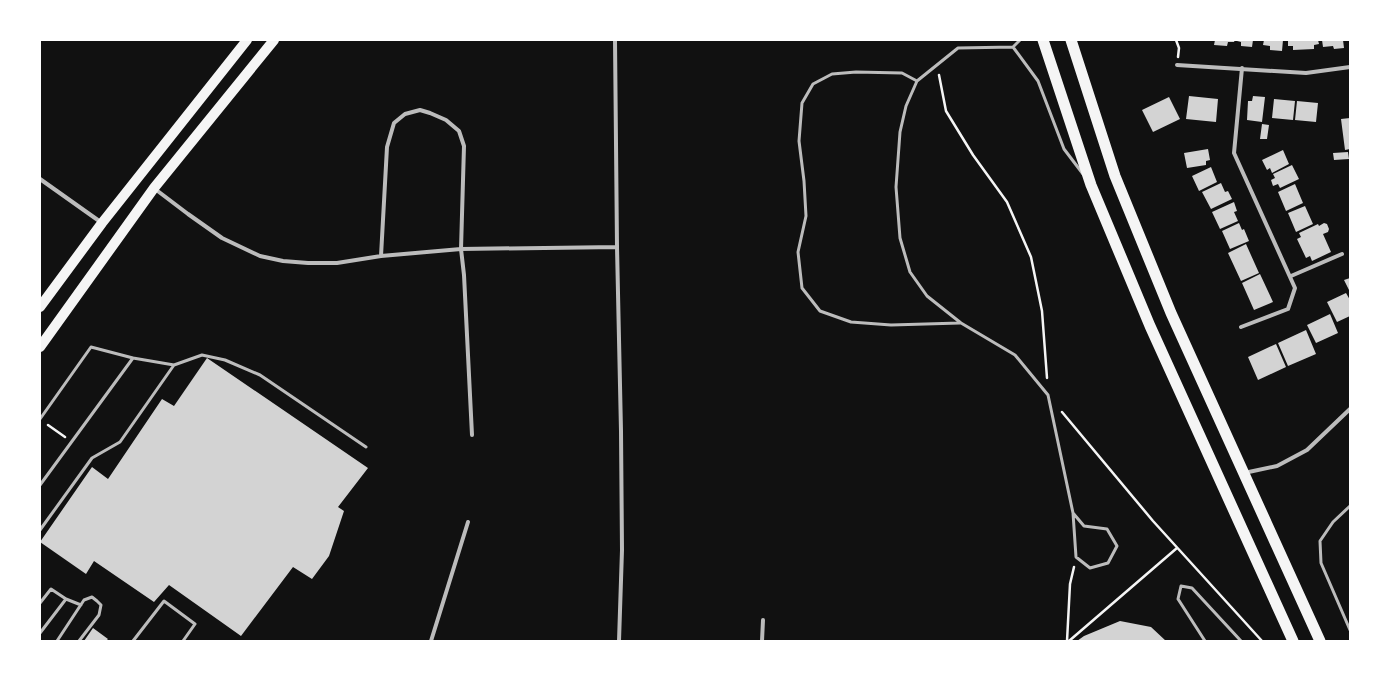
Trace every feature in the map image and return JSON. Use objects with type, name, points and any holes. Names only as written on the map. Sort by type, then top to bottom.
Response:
[{"type":"highway","points":[[1043,40],[1091,185],[1150,326],[1293,641]]},
{"type":"highway","points":[[1071,40],[1115,176],[1171,313],[1320,641]]},
{"type":"main road","points":[[40,307],[102,223],[247,40]]},
{"type":"main road","points":[[40,347],[154,188],[274,40]]},
{"type":"street","points":[[615,40],[616,247],[621,431],[622,542],[620,641]]},
{"type":"street","points":[[1177,65],[1306,73],[1350,67]]},
{"type":"street","points":[[1241,327],[1288,309],[1296,288],[1234,153],[1242,68]]},
{"type":"street","points":[[381,256],[387,147],[394,123],[405,114],[420,110],[430,113],[446,120],[459,131],[464,146],[461,249],[464,275],[472,436]]},
{"type":"street","points":[[40,179],[102,223]]},
{"type":"street","points":[[154,188],[222,238],[260,256],[283,261],[337,263],[381,256],[461,249],[616,247]]},
{"type":"street","points":[[1290,276],[1342,254]]},
{"type":"street","points":[[1244,473],[1277,466],[1307,450],[1350,409]]},
{"type":"street","points":[[431,641],[468,522]]},
{"type":"street","points":[[762,641],[763,620]]},
{"type":"lane","points":[[1020,40],[1013,47],[958,48],[917,81],[906,106],[900,132],[896,188],[900,238],[910,272],[926,296],[961,323],[1015,354],[1048,395],[1073,513],[1076,557],[1090,568],[1108,563],[1117,546],[1107,529],[1084,526],[1073,513]]},
{"type":"lane","points":[[1013,47],[1038,81],[1064,149],[1091,185]]},
{"type":"lane","points":[[917,81],[902,73],[856,72],[832,74],[813,84],[802,103],[799,141],[804,181],[806,216],[798,252],[802,288],[820,311],[851,322],[891,325],[961,323]]},
{"type":"lane","points":[[40,419],[91,348],[133,358],[174,365],[202,355],[225,360],[260,375],[366,447]]},
{"type":"lane","points":[[40,484],[133,358]]},
{"type":"lane","points":[[40,530],[92,458],[120,442],[174,365]]},
{"type":"lane","points":[[1350,506],[1333,522],[1320,541],[1321,563],[1350,630]]},
{"type":"lane","points":[[1205,641],[1178,599],[1181,586],[1192,588],[1241,641]]},
{"type":"lane","points":[[40,603],[51,588],[66,599],[81,606]]},
{"type":"lane","points":[[57,641],[84,600],[92,597],[98,601],[101,606],[99,615],[79,641]]},
{"type":"lane","points":[[40,633],[66,599]]},
{"type":"lane","points":[[133,641],[164,601],[195,624],[183,641]]},
{"type":"path","points":[[1176,40],[1179,48],[1177,65]]},
{"type":"path","points":[[938,64],[946,111],[973,155],[1007,202],[1032,257],[1042,311],[1048,395],[1153,521],[1262,641]]},
{"type":"path","points":[[1068,641],[1177,548]]},
{"type":"path","points":[[1068,641],[1070,584],[1076,557]]},
{"type":"building","points":[[1215,40],[1235,40],[1234,42],[1228,42],[1227,46],[1214,45]]},
{"type":"building","points":[[1237,40],[1253,40],[1252,47],[1241,46],[1241,42]]},
{"type":"building","points":[[1264,40],[1283,40],[1282,51],[1270,50],[1270,46],[1263,45]]},
{"type":"building","points":[[1288,40],[1318,40],[1319,44],[1314,45],[1314,49],[1293,50],[1293,46],[1288,46]]},
{"type":"building","points":[[1322,40],[1343,40],[1344,48],[1334,49],[1333,46],[1323,47]]},
{"type":"building","points":[[1189,96],[1218,99],[1216,122],[1186,119]]},
{"type":"building","points":[[1253,96],[1265,97],[1262,122],[1247,120],[1248,101],[1252,101]]},
{"type":"building","points":[[1169,97],[1180,119],[1153,132],[1142,110]]},
{"type":"building","points":[[1274,99],[1295,101],[1293,120],[1272,118]]},
{"type":"building","points":[[1297,101],[1318,103],[1316,122],[1295,120]]},
{"type":"building","points":[[1350,118],[1350,149],[1345,150],[1341,119]]},
{"type":"building","points":[[1262,124],[1269,125],[1267,139],[1260,139]]},
{"type":"building","points":[[1208,149],[1210,160],[1206,161],[1206,165],[1187,168],[1184,153]]},
{"type":"building","points":[[1283,150],[1289,164],[1272,173],[1270,168],[1267,170],[1262,160]]},
{"type":"building","points":[[1348,152],[1349,159],[1334,160],[1333,153]]},
{"type":"building","points":[[1292,165],[1299,179],[1280,188],[1278,184],[1273,186],[1271,180],[1275,178],[1273,174]]},
{"type":"building","points":[[1211,167],[1217,182],[1199,191],[1192,176]]},
{"type":"building","points":[[1221,183],[1225,192],[1228,191],[1232,199],[1211,209],[1202,192]]},
{"type":"building","points":[[1295,184],[1303,203],[1286,211],[1278,192]]},
{"type":"building","points":[[1234,202],[1237,211],[1234,212],[1238,221],[1220,229],[1212,212]]},
{"type":"building","points":[[1305,206],[1313,224],[1296,232],[1288,213]]},
{"type":"building","points":[[1239,223],[1242,230],[1244,229],[1249,241],[1230,249],[1222,231]]},
{"type":"building","points":[[1324,223],[1327,224],[1329,229],[1328,232],[1323,234],[1331,252],[1312,261],[1310,256],[1306,258],[1297,239],[1301,237],[1299,233],[1318,224],[1319,226]]},
{"type":"building","points":[[1246,244],[1259,273],[1241,281],[1228,253]]},
{"type":"building","points":[[1260,274],[1273,302],[1254,310],[1242,283]]},
{"type":"building","points":[[1350,278],[1350,292],[1344,280]]},
{"type":"building","points":[[1346,293],[1350,300],[1350,316],[1337,322],[1327,302]]},
{"type":"building","points":[[1330,314],[1338,333],[1316,343],[1307,325]]},
{"type":"building","points":[[1306,330],[1316,354],[1288,366],[1278,343]]},
{"type":"building","points":[[1276,344],[1286,367],[1258,380],[1248,357]]},
{"type":"building","points":[[207,358],[368,468],[338,507],[344,511],[329,556],[312,579],[293,567],[241,636],[169,585],[154,602],[94,561],[86,574],[40,542],[92,467],[108,479],[162,399],[174,406]]},
{"type":"building","points":[[1120,621],[1151,627],[1166,641],[1077,641],[1084,636]]},
{"type":"building","points":[[93,628],[108,639],[106,641],[84,641]]}]
